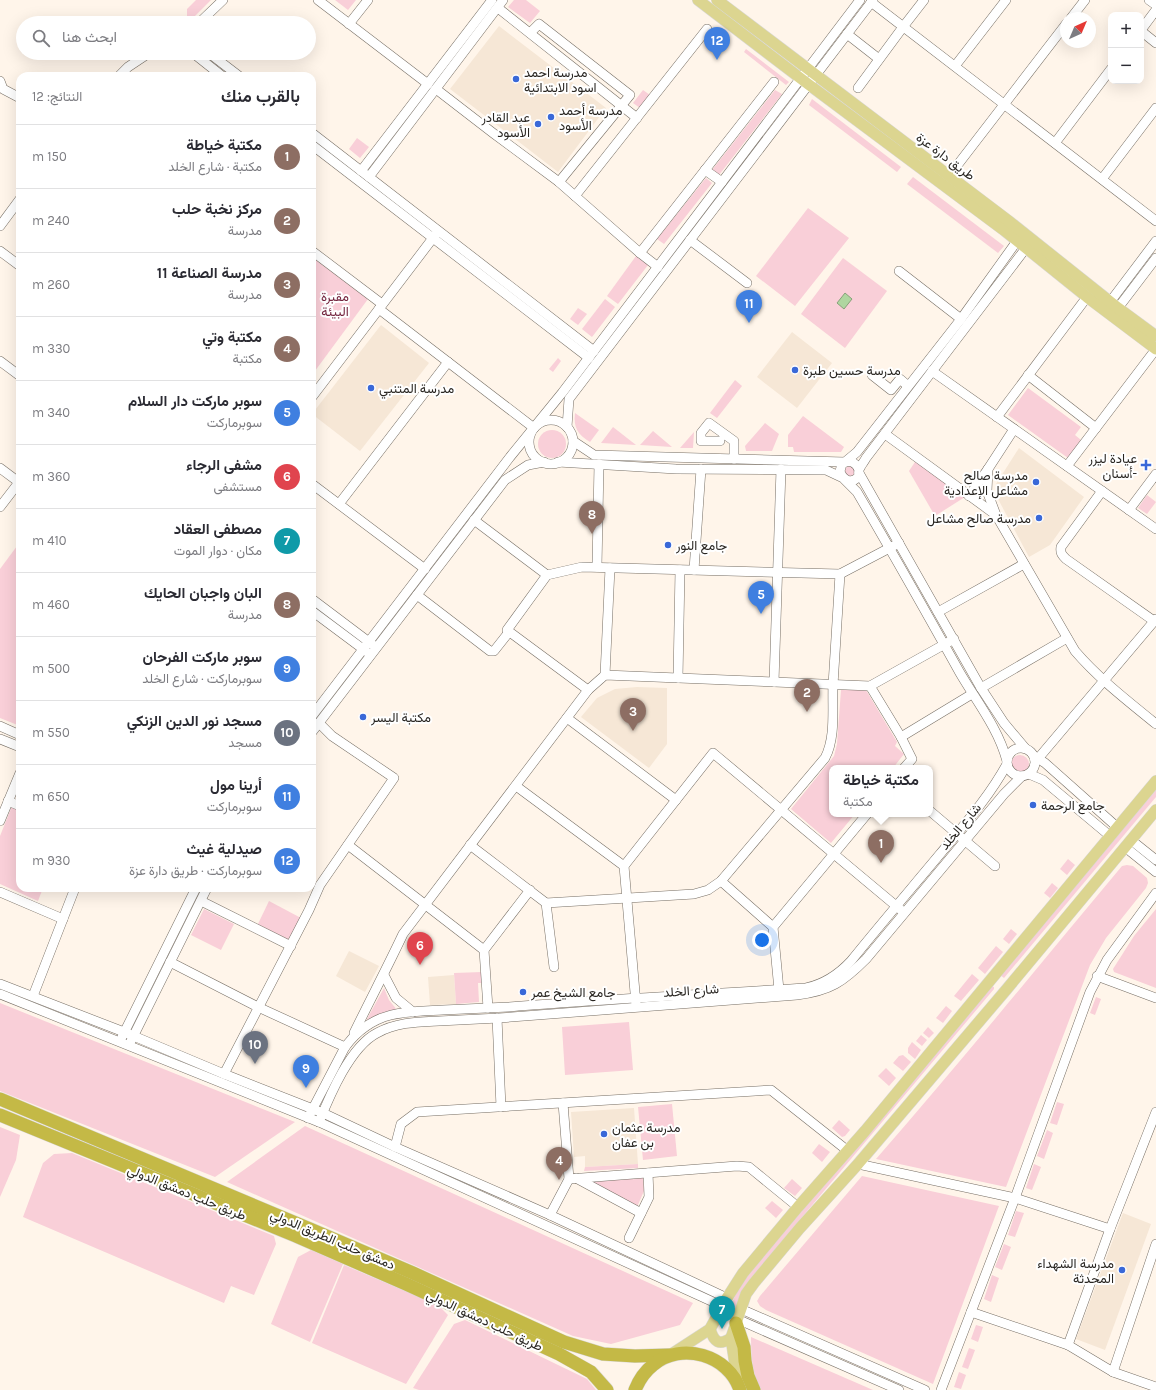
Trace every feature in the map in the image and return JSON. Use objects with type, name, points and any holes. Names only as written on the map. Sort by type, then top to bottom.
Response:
[{"type":"highway","name":"دمشق حلب الطريق الدولي","points":[[0,1099],[420,1276],[564,1342],[603,1354],[635,1356],[670,1355],[686,1352],[702,1354],[717,1361],[729,1371],[740,1388]]},
{"type":"highway","name":"طريق حلب دمشق الدولي","points":[[0,1115],[296,1236],[406,1284],[559,1354],[591,1372],[607,1390]]},
{"type":"highway","points":[[738,1317],[748,1376],[754,1390]]},
{"type":"highway","points":[[635,1390],[640,1378],[653,1364],[670,1355]]},
{"type":"main road","points":[[698,0],[804,82],[1008,227],[1022,245],[1087,297],[1156,349]]},
{"type":"main road","name":"طريق دارة عزة","points":[[717,0],[949,176],[1008,227],[1156,336]]},
{"type":"main road","points":[[670,1355],[710,1329],[724,1302],[743,1273],[798,1207],[848,1151],[1156,781]]},
{"type":"main road","points":[[740,1388],[731,1338],[746,1294],[800,1228],[858,1164],[1006,990],[1156,810]]},
{"type":"main road","points":[[992,978],[1006,990]]},
{"type":"main road","points":[[789,1218],[800,1228]]},
{"type":"main road","points":[[710,1329],[712,1336],[720,1343],[731,1338]]},
{"type":"street","points":[[206,16],[223,0]]},
{"type":"street","points":[[318,0],[559,182],[658,267]]},
{"type":"street","points":[[349,24],[368,0]]},
{"type":"street","points":[[365,174],[495,4],[503,0]]},
{"type":"street","points":[[567,427],[569,398],[690,240],[804,82],[860,0]]},
{"type":"street","points":[[955,66],[1006,0]]},
{"type":"street","points":[[1076,12],[1085,0]]},
{"type":"street","points":[[1149,0],[1156,5]]},
{"type":"street","points":[[811,72],[847,34],[872,1],[903,27],[1156,221]]},
{"type":"street","points":[[858,88],[903,27],[920,1]]},
{"type":"street","points":[[495,4],[637,118]]},
{"type":"street","points":[[1144,26],[1156,10]]},
{"type":"street","points":[[530,33],[539,24],[630,94],[559,182]]},
{"type":"street","points":[[575,196],[707,29]]},
{"type":"street","points":[[949,176],[1060,32]]},
{"type":"street","points":[[1144,33],[1156,43]]},
{"type":"street","points":[[847,34],[879,59]]},
{"type":"street","points":[[123,72],[138,60]]},
{"type":"street","points":[[201,60],[217,72]]},
{"type":"street","points":[[218,60],[234,72]]},
{"type":"street","points":[[1055,143],[1108,73]]},
{"type":"street","points":[[0,81],[3,89],[16,96]]},
{"type":"street","points":[[640,253],[774,82]]},
{"type":"street","points":[[410,598],[425,569],[591,355],[722,182],[804,82]]},
{"type":"street","points":[[1102,179],[1156,108]]},
{"type":"street","points":[[316,136],[365,174],[435,234]]},
{"type":"street","points":[[316,148],[435,234],[591,355]]},
{"type":"street","points":[[705,170],[722,182]]},
{"type":"street","points":[[0,226],[16,205]]},
{"type":"street","points":[[316,392],[435,234]]},
{"type":"street","points":[[690,240],[747,283]]},
{"type":"street","points":[[1114,305],[1156,241]]},
{"type":"street","points":[[1022,245],[960,319],[857,452],[840,468],[840,471],[843,478],[858,492],[972,694],[995,730],[1012,773],[1043,780],[1110,836]]},
{"type":"street","points":[[558,462],[701,469],[826,470],[846,480],[854,480],[866,458],[932,371],[1022,245]]},
{"type":"street","points":[[0,251],[16,263]]},
{"type":"street","points":[[316,254],[448,362],[534,428]]},
{"type":"street","points":[[1114,305],[1156,258]]},
{"type":"street","points":[[899,271],[960,319]]},
{"type":"street","points":[[997,417],[1087,297]]},
{"type":"street","points":[[1067,466],[1156,349]]},
{"type":"street","points":[[0,361],[16,373]]},
{"type":"street","points":[[339,504],[448,362]]},
{"type":"street","points":[[932,371],[1156,529]]},
{"type":"street","points":[[872,375],[891,390],[900,379],[908,386]]},
{"type":"street","points":[[1028,375],[1096,428]]},
{"type":"street","points":[[546,420],[554,420],[567,427],[573,441],[569,454],[564,459],[551,464],[538,459],[533,454],[530,448],[530,434],[540,423],[546,420]]},
{"type":"street","points":[[720,441],[701,440],[701,433],[709,423],[734,441],[734,459]]},
{"type":"street","points":[[969,496],[1014,429]]},
{"type":"street","points":[[885,434],[996,515]]},
{"type":"street","points":[[573,441],[594,455],[854,462],[858,466],[859,472],[898,543],[981,688],[1004,723],[1025,748],[1117,827]]},
{"type":"street","points":[[712,459],[712,469]]},
{"type":"street","points":[[224,1074],[291,946],[320,885],[394,778],[332,736],[316,720],[410,598],[505,480],[528,465],[544,462]]},
{"type":"street","points":[[597,567],[599,464]]},
{"type":"street","points":[[0,468],[16,479]]},
{"type":"street","points":[[694,570],[701,469]]},
{"type":"street","points":[[774,682],[781,469]]},
{"type":"street","points":[[988,469],[987,491],[996,515],[1067,638],[1088,666],[1156,724]]},
{"type":"street","points":[[1129,510],[1156,474]]},
{"type":"street","points":[[0,507],[16,487]]},
{"type":"street","points":[[316,487],[425,569]]},
{"type":"street","points":[[1026,775],[1033,770],[1036,758],[1104,681],[1155,620],[1062,555],[1060,551],[1102,491]]},
{"type":"street","points":[[474,520],[547,575]]},
{"type":"street","points":[[410,598],[490,651],[494,651],[509,632],[507,630],[547,575],[582,567],[840,574],[898,543]]},
{"type":"street","points":[[938,612],[1024,564]]},
{"type":"street","points":[[605,676],[610,568]]},
{"type":"street","points":[[678,678],[680,570]]},
{"type":"street","points":[[470,845],[546,903],[694,894],[708,890],[721,881],[782,810],[828,751],[831,738],[840,574]]},
{"type":"street","points":[[316,602],[370,649]]},
{"type":"street","points":[[316,614],[370,649]]},
{"type":"street","points":[[509,632],[588,690]]},
{"type":"street","points":[[981,688],[1067,638]]},
{"type":"street","points":[[308,1118],[345,1047],[353,1036],[403,934],[588,690],[605,676],[870,686],[954,639]]},
{"type":"street","points":[[870,686],[901,737],[912,759],[907,765]]},
{"type":"street","points":[[901,737],[972,694]]},
{"type":"street","points":[[567,718],[676,800]]},
{"type":"street","points":[[0,726],[16,733]]},
{"type":"street","points":[[0,738],[16,744]]},
{"type":"street","points":[[353,1036],[372,1022],[390,1015],[417,1011],[488,1008],[635,997],[779,990],[814,986],[832,978],[842,971],[851,961],[956,834],[995,784],[1013,750],[1017,748],[1025,748]]},
{"type":"street","points":[[636,1007],[624,866],[713,753],[904,912]]},
{"type":"street","name":"شارع الخلد","points":[[319,1122],[347,1065],[367,1040],[376,1033],[391,1026],[422,1022],[497,1018],[797,995],[835,986],[846,979],[856,969],[1004,794],[1026,775]]},
{"type":"street","points":[[0,821],[16,782]]},
{"type":"street","points":[[516,786],[624,866]]},
{"type":"street","points":[[8,801],[16,804]]},
{"type":"street","points":[[933,814],[995,866]]},
{"type":"street","points":[[773,927],[865,817]]},
{"type":"street","points":[[1128,844],[1156,860]]},
{"type":"street","points":[[1128,844],[1156,872]]},
{"type":"street","points":[[348,845],[484,950]]},
{"type":"street","points":[[721,881],[773,927],[779,990]]},
{"type":"street","points":[[488,1008],[484,950],[530,890]]},
{"type":"street","points":[[0,892],[63,919]]},
{"type":"street","points":[[33,996],[73,892]]},
{"type":"street","points":[[119,1042],[194,892]]},
{"type":"street","points":[[129,1046],[205,892]]},
{"type":"street","points":[[942,1390],[1015,1198],[1090,992],[1097,976],[1118,944],[1156,892]]},
{"type":"street","points":[[201,901],[291,946]]},
{"type":"street","points":[[546,903],[554,967]]},
{"type":"street","points":[[170,962],[258,1007],[345,1047]]},
{"type":"street","points":[[384,975],[396,998],[417,1011],[422,1022]]},
{"type":"street","points":[[1097,976],[1156,998]]},
{"type":"street","points":[[0,984],[312,1108],[395,1147],[550,1216],[724,1302]]},
{"type":"street","points":[[0,994],[319,1122],[724,1302]]},
{"type":"street","points":[[497,1018],[501,1107]]},
{"type":"street","points":[[395,1147],[401,1124],[417,1112],[770,1090],[848,1151]]},
{"type":"street","points":[[550,1216],[573,1179],[563,1103]]},
{"type":"street","points":[[1068,1345],[1110,1229],[1156,1112]]},
{"type":"street","points":[[858,1164],[1015,1198],[1110,1229]]},
{"type":"street","points":[[573,1179],[737,1166],[749,1167],[798,1207]]},
{"type":"street","points":[[629,1238],[649,1197],[648,1173]]},
{"type":"street","points":[[573,1179],[641,1213]]},
{"type":"street","points":[[1112,1372],[1156,1244]]},
{"type":"street","points":[[971,1312],[1068,1345],[1112,1372],[1156,1387]]},
{"type":"street","points":[[738,1317],[899,1390]]},
{"type":"street","points":[[738,1317],[925,1390]]},
{"type":"shaded area","points":[[499,26],[606,108],[558,172],[450,89]]},
{"type":"shaded area","points":[[845,293],[852,299],[844,309],[837,303]]},
{"type":"shaded area","name":"مدرسة المتنبي","points":[[381,325],[429,363],[360,451],[316,417],[316,409]]},
{"type":"shaded area","name":"مدرسة حسين طبرة","points":[[792,332],[832,363],[797,408],[757,377]]},
{"type":"shaded area","name":"مدرسة صالح مشاعل","points":[[1019,448],[1084,497],[1050,545],[1029,557],[998,499],[996,484]]},
{"type":"shaded area","points":[[637,687],[667,688],[667,744],[649,768],[581,717],[597,698],[615,689]]},
{"type":"shaded area","points":[[349,951],[379,966],[365,992],[336,976]]},
{"type":"shaded area","points":[[454,975],[456,1004],[430,1005],[428,977]]},
{"type":"shaded area","name":"مدرسة عثمان بن عفان","points":[[634,1108],[638,1164],[585,1167],[585,1156],[574,1157],[571,1112]]},
{"type":"shaded area","points":[[1123,1213],[1151,1224],[1105,1350],[1076,1339]]},
{"type":"green space","points":[[196,0],[211,0],[195,16],[187,16],[187,9]]},
{"type":"green space","points":[[335,0],[356,0],[348,10]]},
{"type":"green space","points":[[514,0],[526,0],[540,11],[530,23],[508,7]]},
{"type":"green space","points":[[746,49],[789,82],[786,85],[744,52]]},
{"type":"green space","points":[[643,90],[650,95],[640,108],[633,103]]},
{"type":"green space","points":[[775,90],[782,94],[719,175],[712,170]]},
{"type":"green space","points":[[812,99],[901,167],[897,172],[809,105]]},
{"type":"green space","points":[[357,138],[369,147],[360,158],[349,149]]},
{"type":"green space","points":[[913,177],[1004,246],[998,253],[907,184]]},
{"type":"green space","points":[[706,178],[712,183],[664,244],[657,239]]},
{"type":"green space","points":[[808,208],[849,238],[795,306],[756,276]]},
{"type":"green space","points":[[636,256],[648,265],[618,304],[607,296]]},
{"type":"green space","points":[[843,258],[887,291],[845,348],[801,314]]},
{"type":"green space","name":"مقبرة البيئة","points":[[316,260],[368,299],[316,370]]},
{"type":"green space","points":[[605,299],[615,307],[592,337],[582,329]]},
{"type":"green space","points":[[578,308],[587,314],[578,325],[570,319]]},
{"type":"green space","points":[[558,358],[561,361],[553,372],[549,369]]},
{"type":"green space","points":[[735,380],[742,386],[717,418],[710,413]]},
{"type":"green space","points":[[1028,388],[1081,427],[1075,435],[1081,440],[1068,458],[1008,415]]},
{"type":"green space","points":[[575,413],[599,430],[590,442],[577,430]]},
{"type":"green space","points":[[803,416],[844,447],[841,452],[794,452],[793,447],[788,447],[788,435]]},
{"type":"green space","points":[[765,423],[779,434],[772,451],[746,451],[745,446]]},
{"type":"green space","points":[[613,427],[636,445],[601,443]]},
{"type":"green space","points":[[552,430],[562,434],[566,444],[562,454],[552,458],[542,454],[538,444],[542,434]]},
{"type":"green space","points":[[653,431],[672,447],[640,445]]},
{"type":"green space","points":[[694,432],[693,448],[680,448]]},
{"type":"green space","points":[[915,462],[919,462],[965,497],[935,516],[909,471]]},
{"type":"green space","points":[[848,466],[852,466],[854,467],[854,475],[848,476],[845,473],[845,469]]},
{"type":"green space","points":[[1147,495],[1156,502],[1147,514],[1138,508]]},
{"type":"green space","points":[[16,547],[16,724],[0,718],[0,569]]},
{"type":"green space","points":[[841,690],[866,690],[897,742],[895,746],[904,754],[895,765],[829,765],[829,817],[853,817],[831,843],[791,809],[834,756],[837,744]]},
{"type":"green space","points":[[1020,755],[1026,758],[1029,764],[1026,770],[1020,773],[1014,770],[1011,764],[1014,758]]},
{"type":"green space","points":[[1156,790],[1156,797],[1004,978],[1000,975]]},
{"type":"green space","points":[[12,806],[16,808],[16,891],[0,884],[0,836]]},
{"type":"green space","points":[[1068,859],[1075,865],[1067,875],[1060,869]]},
{"type":"green space","points":[[1122,866],[1133,866],[1147,878],[1148,883],[1146,888],[1106,938],[1090,965],[1006,1187],[876,1159]]},
{"type":"green space","points":[[1052,883],[1058,888],[1050,898],[1044,893]]},
{"type":"green space","points":[[18,892],[41,892],[38,901]]},
{"type":"green space","points":[[269,901],[301,918],[288,942],[257,926]]},
{"type":"green space","points":[[204,909],[234,924],[221,950],[191,935]]},
{"type":"green space","points":[[1156,909],[1156,988],[1114,972],[1113,969],[1134,936]]},
{"type":"green space","points":[[1011,929],[1017,934],[1009,944],[1003,939]]},
{"type":"green space","points":[[996,946],[1003,952],[985,974],[978,968]]},
{"type":"green space","points":[[482,972],[482,983],[478,983],[479,1002],[456,1004],[454,973]]},
{"type":"green space","points":[[972,974],[979,980],[961,1001],[954,996]]},
{"type":"green space","points":[[991,986],[994,987],[994,989],[750,1279],[742,1291],[731,1319],[726,1317],[738,1289],[747,1276]]},
{"type":"green space","points":[[384,988],[389,1000],[397,1010],[368,1021],[367,1019]]},
{"type":"green space","points":[[1096,997],[1101,999],[1095,1015],[1090,1013]]},
{"type":"green space","points":[[0,1003],[295,1122],[215,1177],[0,1091]]},
{"type":"green space","points":[[946,1006],[952,1011],[943,1023],[936,1018]]},
{"type":"green space","points":[[629,1022],[633,1070],[565,1075],[562,1027]]},
{"type":"green space","points":[[928,1027],[934,1033],[929,1038],[923,1033]]},
{"type":"green space","points":[[921,1035],[927,1040],[922,1046],[916,1041]]},
{"type":"green space","points":[[912,1042],[921,1050],[915,1059],[908,1053],[908,1048]]},
{"type":"green space","points":[[903,1055],[911,1062],[903,1071],[893,1063],[899,1056]]},
{"type":"green space","points":[[886,1068],[896,1078],[889,1086],[878,1076]]},
{"type":"green space","points":[[1057,1102],[1064,1104],[1057,1125],[1050,1123]]},
{"type":"green space","points":[[672,1104],[677,1156],[643,1160],[638,1107]]},
{"type":"green space","points":[[839,1120],[850,1130],[845,1136],[842,1137],[832,1128]]},
{"type":"green space","points":[[305,1126],[693,1303],[680,1325],[611,1344],[573,1336],[227,1182]]},
{"type":"green space","points":[[0,1127],[20,1135],[16,1160],[0,1197]]},
{"type":"green space","points":[[1047,1130],[1053,1133],[1044,1159],[1037,1156]]},
{"type":"green space","points":[[819,1144],[830,1152],[822,1162],[812,1153]]},
{"type":"green space","points":[[72,1153],[274,1236],[276,1244],[254,1295],[231,1286],[224,1303],[23,1217],[43,1163],[54,1154]]},
{"type":"green space","points":[[638,1164],[638,1168],[584,1171],[585,1167]]},
{"type":"green space","points":[[1034,1164],[1041,1167],[1032,1190],[1026,1188]]},
{"type":"green space","points":[[862,1176],[999,1206],[933,1384],[766,1310],[760,1306],[757,1301]]},
{"type":"green space","points":[[643,1177],[644,1191],[637,1207],[584,1181]]},
{"type":"green space","points":[[792,1179],[802,1188],[795,1196],[784,1188]]},
{"type":"green space","points":[[772,1201],[783,1210],[776,1218],[765,1208]]},
{"type":"green space","points":[[1016,1211],[1024,1213],[1015,1237],[1008,1235]]},
{"type":"green space","points":[[1004,1244],[1011,1247],[1002,1270],[995,1267]]},
{"type":"green space","points":[[311,1250],[343,1264],[310,1342],[271,1324],[298,1257]]},
{"type":"green space","points":[[344,1265],[438,1305],[448,1315],[406,1384],[312,1343]]},
{"type":"green space","points":[[992,1275],[999,1278],[991,1302],[984,1299]]},
{"type":"green space","points":[[465,1320],[587,1379],[596,1390],[419,1390],[413,1388],[454,1324]]},
{"type":"green space","points":[[976,1325],[983,1327],[978,1342],[971,1339]]},
{"type":"green space","points":[[751,1337],[873,1390],[760,1390],[752,1364]]},
{"type":"green space","points":[[969,1348],[975,1350],[968,1369],[962,1367]]},
{"type":"green space","points":[[959,1372],[966,1375],[961,1389],[954,1387]]},
{"type":"place","name":"صيدلية غيث","points":[[717,60]]},
{"type":"place","name":"مدرسة احمد اسود الابتدائية","points":[[516,79]]},
{"type":"place","name":"مدرسة أحمد الأسود","points":[[551,117]]},
{"type":"place","name":"عبد القادر الأسود","points":[[538,124]]},
{"type":"place","name":"أرينا مول","points":[[749,323]]},
{"type":"place","name":"مدرسة حسين طبرة","points":[[795,370]]},
{"type":"place","name":"مدرسة المتنبي","points":[[371,388]]},
{"type":"place","name":"عيادة ليزر أسنان-","points":[[1146,465]]},
{"type":"place","name":"مدرسة صالح مشاعل الإعدادية","points":[[1036,482]]},
{"type":"place","name":"مدرسة صالح مشاعل","points":[[1039,518]]},
{"type":"place","name":"البان واجبان الحايك","points":[[592,534]]},
{"type":"place","name":"جامع النور","points":[[668,545]]},
{"type":"place","name":"سوبر ماركت دار السلام","points":[[761,614]]},
{"type":"place","name":"مركز نخبة حلب","points":[[807,712]]},
{"type":"place","name":"مكتبة اليسر","points":[[363,717]]},
{"type":"place","name":"مدرسة الصناعة 11","points":[[633,731]]},
{"type":"place","name":"جامع الرحمة","points":[[1033,805]]},
{"type":"place","name":"مكتبة خياطة","points":[[881,863]]},
{"type":"place","name":"مشفى الرجاء","points":[[420,965]]},
{"type":"place","name":"جامع الشيخ عمر","points":[[523,992]]},
{"type":"place","name":"مسجد نور الدين الزنكي","points":[[255,1064]]},
{"type":"place","name":"سوبر ماركت الفرحان","points":[[306,1088]]},
{"type":"place","name":"مدرسة عثمان بن عفان","points":[[604,1134]]},
{"type":"place","name":"مكتبة وتي","points":[[559,1180]]},
{"type":"place","name":"مدرسة الشهداء المحدثة","points":[[1122,1270]]},
{"type":"place","name":"مصطفى العقاد","points":[[722,1329]]}]
